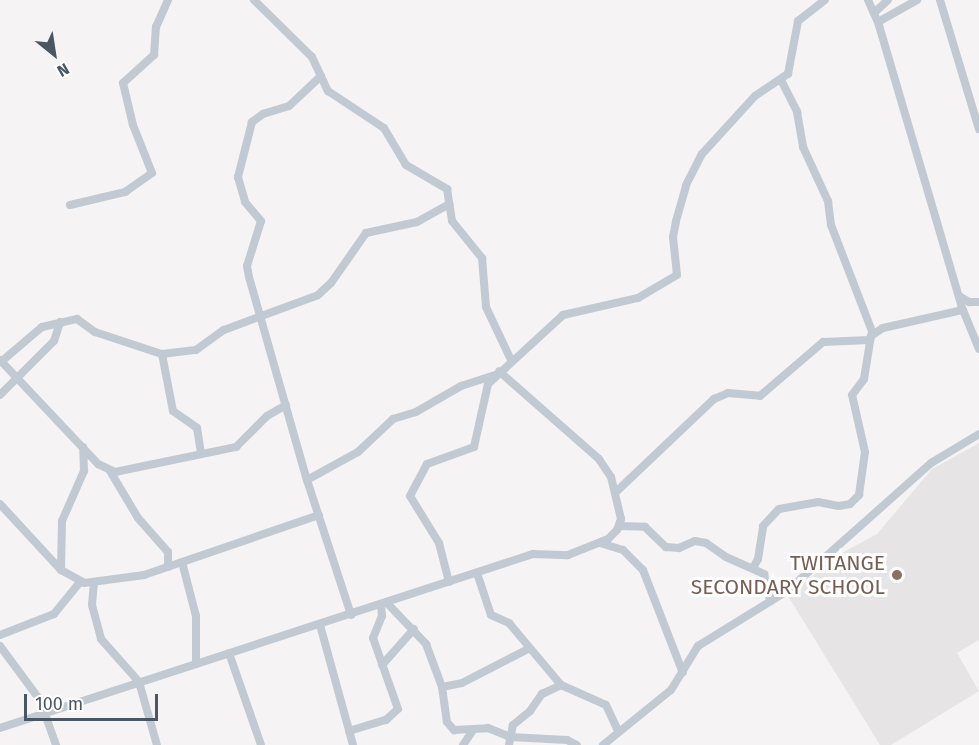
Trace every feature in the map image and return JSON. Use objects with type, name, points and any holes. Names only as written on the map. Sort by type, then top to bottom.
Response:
[{"type":"street","points":[[70,204],[124,192],[152,173],[123,88],[127,78],[154,55],[156,27],[168,0]]},
{"type":"street","points":[[254,0],[312,57],[331,94],[387,132],[406,165],[444,185],[454,224],[482,258],[486,307],[511,360]]},
{"type":"street","points":[[449,582],[439,543],[410,492],[432,459],[474,447],[486,388],[511,360],[568,312],[638,298],[675,277],[676,221],[686,185],[702,154],[755,96],[781,80],[792,69],[798,21],[825,0]]},
{"type":"street","points":[[868,0],[878,22],[963,310],[979,350]]},
{"type":"street","points":[[874,13],[888,0]]},
{"type":"street","points":[[878,22],[917,0]]},
{"type":"street","points":[[940,0],[979,129]]},
{"type":"street","points":[[321,76],[288,106],[256,118],[247,134],[238,179],[245,202],[261,221],[247,266],[307,480],[351,615]]},
{"type":"street","points":[[753,568],[758,559],[763,526],[778,509],[818,502],[839,506],[850,504],[859,495],[865,452],[852,395],[864,378],[871,337],[831,225],[828,201],[802,147],[797,112],[781,80]]},
{"type":"street","points":[[168,567],[168,552],[138,518],[110,471],[83,447],[1,360],[38,329],[77,319],[95,332],[162,354],[196,350],[224,330],[310,299],[325,289],[366,234],[417,222],[449,204]]},
{"type":"street","points":[[959,296],[969,302],[979,302]]},
{"type":"street","points":[[616,491],[714,399],[728,393],[760,396],[823,342],[871,337],[883,328],[963,310]]},
{"type":"street","points":[[0,395],[16,375],[54,341],[60,322]]},
{"type":"street","points":[[162,354],[173,411],[197,428],[201,454]]},
{"type":"street","points":[[497,373],[599,459],[616,491],[620,526]]},
{"type":"street","points":[[307,480],[358,452],[393,419],[416,412],[452,391],[497,373]]},
{"type":"street","points":[[110,471],[241,445],[267,416],[286,405]]},
{"type":"street","points":[[603,745],[671,690],[698,646],[770,601],[824,560],[931,463],[979,434]]},
{"type":"street","points":[[61,570],[62,520],[84,471],[83,447]]},
{"type":"street","points":[[0,504],[61,570],[79,583],[136,577],[319,515]]},
{"type":"street","points":[[0,728],[533,555],[568,555],[600,543],[620,526],[645,526],[666,547],[679,548],[695,541],[706,543],[726,557],[753,568],[767,580],[770,601]]},
{"type":"street","points":[[600,543],[623,550],[643,570],[682,674]]},
{"type":"street","points":[[182,562],[196,616],[196,664]]},
{"type":"street","points":[[477,573],[491,615],[506,619],[561,685],[606,705],[618,731]]},
{"type":"street","points":[[94,582],[92,604],[101,639],[140,682],[157,745]]},
{"type":"street","points":[[0,635],[54,614],[79,583]]},
{"type":"street","points":[[384,604],[414,629],[426,644],[442,687],[450,727],[459,732],[488,728],[509,741],[567,740],[577,745]]},
{"type":"street","points":[[349,731],[397,713],[396,698],[382,665],[373,631],[382,616],[384,604]]},
{"type":"street","points":[[320,625],[353,745]]},
{"type":"street","points":[[382,665],[414,629]]},
{"type":"street","points":[[0,646],[47,714],[56,745]]},
{"type":"street","points":[[442,687],[481,675],[530,648]]},
{"type":"street","points":[[229,653],[261,745]]},
{"type":"street","points":[[509,741],[513,725],[530,711],[540,696],[561,685]]},
{"type":"street","points":[[463,745],[473,730]]},
{"type":"shaded area","name":"TWITANGE SECONDARY SCHOOL","points":[[979,443],[979,640],[957,653],[979,691],[891,745],[880,745],[788,596],[840,554],[877,534],[932,469]]},
{"type":"place","name":"TWITANGE SECONDARY SCHOOL","points":[[897,575]]}]
